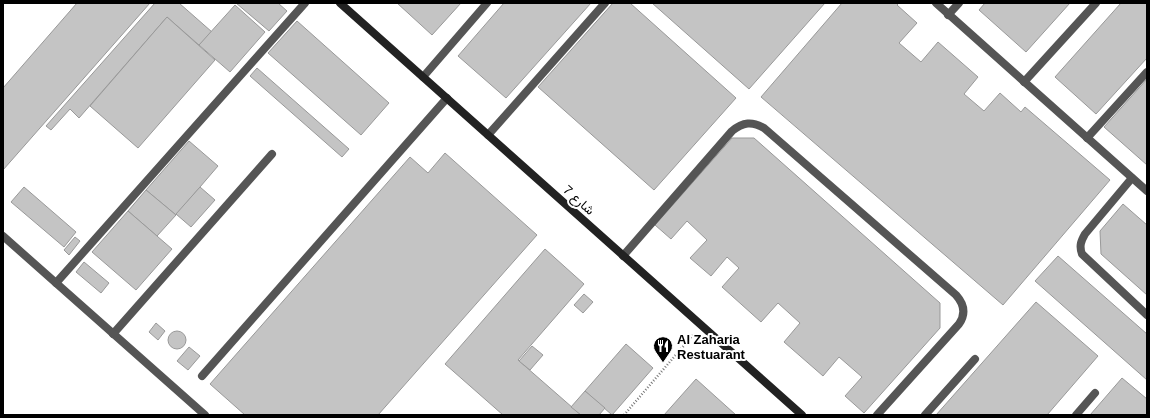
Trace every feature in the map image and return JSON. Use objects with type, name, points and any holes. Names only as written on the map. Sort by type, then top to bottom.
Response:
[{"type":"street","points":[[56,283],[305,3]]},
{"type":"street","name":"شارع 7","points":[[340,3],[802,415]]},
{"type":"street","points":[[423,77],[487,3]]},
{"type":"street","points":[[488,135],[604,3]]},
{"type":"street","points":[[936,3],[1147,191]]},
{"type":"street","points":[[948,14],[959,3]]},
{"type":"street","points":[[1024,82],[1096,3]]},
{"type":"street","points":[[1087,138],[1147,72]]},
{"type":"street","points":[[202,376],[447,98]]},
{"type":"street","points":[[623,256],[732,131],[741,124],[746,123],[753,123],[764,128],[956,295],[962,303],[964,313],[959,324],[877,415]]},
{"type":"street","points":[[113,334],[272,154]]},
{"type":"street","points":[[1132,178],[1085,234],[1082,239],[1080,249],[1082,254],[1147,315]]},
{"type":"street","points":[[3,236],[205,415]]},
{"type":"street","points":[[925,415],[975,359]]},
{"type":"street","points":[[1076,415],[1095,393]]},
{"type":"path","points":[[624,415],[702,326]]},
{"type":"building","points":[[77,3],[150,3],[3,170],[3,88]]},
{"type":"building","points":[[155,3],[179,3],[212,32],[199,45],[167,17],[79,118],[70,109],[51,130],[46,126]]},
{"type":"building","points":[[236,3],[278,3],[287,11],[269,31]]},
{"type":"building","points":[[397,3],[461,3],[432,35]]},
{"type":"building","points":[[504,3],[591,3],[506,98],[458,56]]},
{"type":"building","points":[[613,3],[630,3],[736,98],[654,190],[538,87]]},
{"type":"building","points":[[652,3],[825,3],[749,89]]},
{"type":"building","points":[[842,3],[899,3],[897,5],[917,23],[899,43],[921,62],[938,42],[978,77],[964,94],[984,111],[1000,93],[1021,112],[1025,107],[1110,180],[1003,305],[761,97]]},
{"type":"building","points":[[985,3],[1070,3],[1026,52],[979,10]]},
{"type":"building","points":[[1121,3],[1147,3],[1147,58],[1096,114],[1055,77]]},
{"type":"building","points":[[235,5],[265,32],[230,72],[199,45]]},
{"type":"building","points":[[167,17],[215,60],[138,148],[90,106]]},
{"type":"building","points":[[297,21],[389,103],[361,135],[268,53]]},
{"type":"building","points":[[257,68],[349,149],[342,157],[250,76]]},
{"type":"building","points":[[1147,79],[1147,165],[1104,127]]},
{"type":"building","points":[[732,138],[754,138],[940,303],[940,328],[864,413],[845,396],[862,377],[839,357],[823,376],[784,342],[800,323],[778,303],[761,322],[722,287],[739,268],[727,257],[711,276],[690,258],[707,240],[687,221],[671,239],[655,225]]},
{"type":"building","points":[[189,141],[218,166],[176,215],[146,190]]},
{"type":"building","points":[[445,153],[537,235],[378,415],[245,415],[210,384],[410,157],[428,173]]},
{"type":"building","points":[[24,187],[76,232],[64,247],[11,202]]},
{"type":"building","points":[[200,187],[215,200],[191,227],[176,214]]},
{"type":"building","points":[[146,190],[176,215],[157,236],[128,211]]},
{"type":"building","points":[[1123,204],[1147,225],[1147,295],[1101,254],[1100,231]]},
{"type":"building","points":[[128,211],[172,249],[136,290],[92,252]]},
{"type":"building","points":[[75,237],[80,241],[69,255],[64,250]]},
{"type":"building","points":[[545,249],[584,284],[518,360],[581,415],[503,415],[445,364]]},
{"type":"building","points":[[1058,256],[1147,334],[1147,380],[1035,281]]},
{"type":"building","points":[[84,262],[109,283],[101,293],[76,272]]},
{"type":"building","points":[[584,294],[593,302],[583,313],[574,305]]},
{"type":"building","points":[[1036,302],[1098,356],[1047,415],[936,415]]},
{"type":"building","points":[[156,323],[165,331],[158,340],[149,332]]},
{"type":"building","points":[[177,331],[183,334],[186,340],[183,346],[177,349],[171,346],[168,340],[171,334]]},
{"type":"building","points":[[626,344],[653,368],[612,415],[585,391]]},
{"type":"building","points":[[532,346],[543,355],[530,370],[519,361]]},
{"type":"building","points":[[189,347],[200,356],[188,370],[177,361]]},
{"type":"building","points":[[1122,378],[1147,399],[1147,415],[1090,415]]},
{"type":"building","points":[[696,379],[736,415],[664,415]]},
{"type":"building","points":[[585,391],[605,408],[599,415],[581,415],[571,407]]},
{"type":"place","name":"Al Zaharia Restuarant","points":[[663,363]]}]
